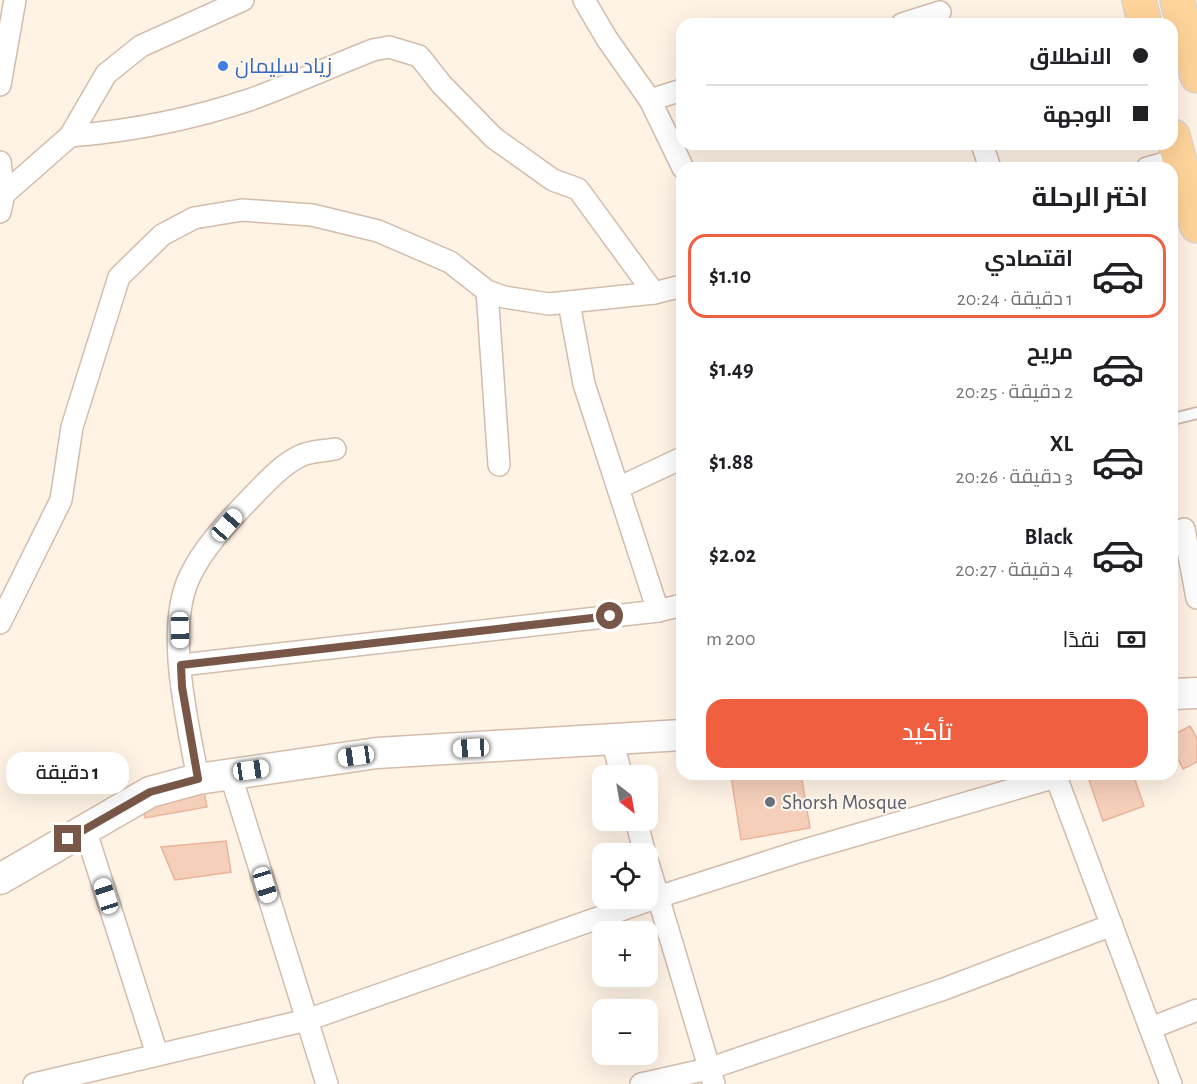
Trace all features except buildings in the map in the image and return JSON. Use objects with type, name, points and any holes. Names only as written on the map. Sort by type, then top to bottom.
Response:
[{"type":"main road","points":[[1139,0],[1144,18]]},
{"type":"main road","points":[[1177,0],[1197,76]]},
{"type":"main road","points":[[1177,150],[1197,226]]},
{"type":"main road","points":[[1178,694],[1197,693]]},
{"type":"main road","points":[[0,879],[150,792],[198,779],[376,753],[676,736]]},
{"type":"street","points":[[0,85],[15,0]]},
{"type":"street","points":[[2,203],[70,135],[106,74],[141,46],[243,0]]},
{"type":"street","points":[[584,0],[607,39],[650,100],[680,162]]},
{"type":"street","points":[[922,18],[941,12]]},
{"type":"street","points":[[70,135],[114,132],[179,119],[249,100],[373,50],[390,46],[419,56],[442,85],[494,138],[553,180],[578,189],[654,293]]},
{"type":"street","points":[[650,100],[676,92]]},
{"type":"street","points":[[1156,162],[1173,150]]},
{"type":"street","points":[[0,162],[2,203]]},
{"type":"street","points":[[0,623],[61,500],[72,427],[119,277],[162,235],[194,218],[242,210],[312,215],[378,231],[450,262],[487,291],[504,297],[549,304],[654,293],[676,288]]},
{"type":"street","points":[[487,291],[499,465]]},
{"type":"street","points":[[569,303],[585,384],[658,611]]},
{"type":"street","points":[[198,779],[182,687],[181,665],[179,613],[189,578],[202,554],[275,473],[301,455],[335,449]]},
{"type":"street","points":[[618,488],[676,461]]},
{"type":"street","points":[[1184,529],[1197,598]]},
{"type":"street","points":[[181,665],[658,611],[676,606]]},
{"type":"street","points":[[612,741],[619,765]]},
{"type":"street","points":[[230,773],[327,1084]]},
{"type":"street","points":[[711,1077],[658,897],[798,852],[1042,780]]},
{"type":"street","points":[[1058,780],[1172,1084]]},
{"type":"street","points":[[85,829],[157,1054]]},
{"type":"street","points":[[34,1084],[307,1020],[624,909]]},
{"type":"street","points":[[641,1084],[711,1077],[1112,925]]},
{"type":"street","points":[[1151,1028],[1197,1010]]},
{"type":"lane","points":[[1178,418],[1197,413]]},
{"type":"place","name":"زياد سليمان","points":[[223,66]]},
{"type":"place","name":"Shorsh Mosque","points":[[770,802]]},
{"type":"route","points":[[68,839],[150,792],[198,779],[182,687],[181,665],[610,616]]}]
